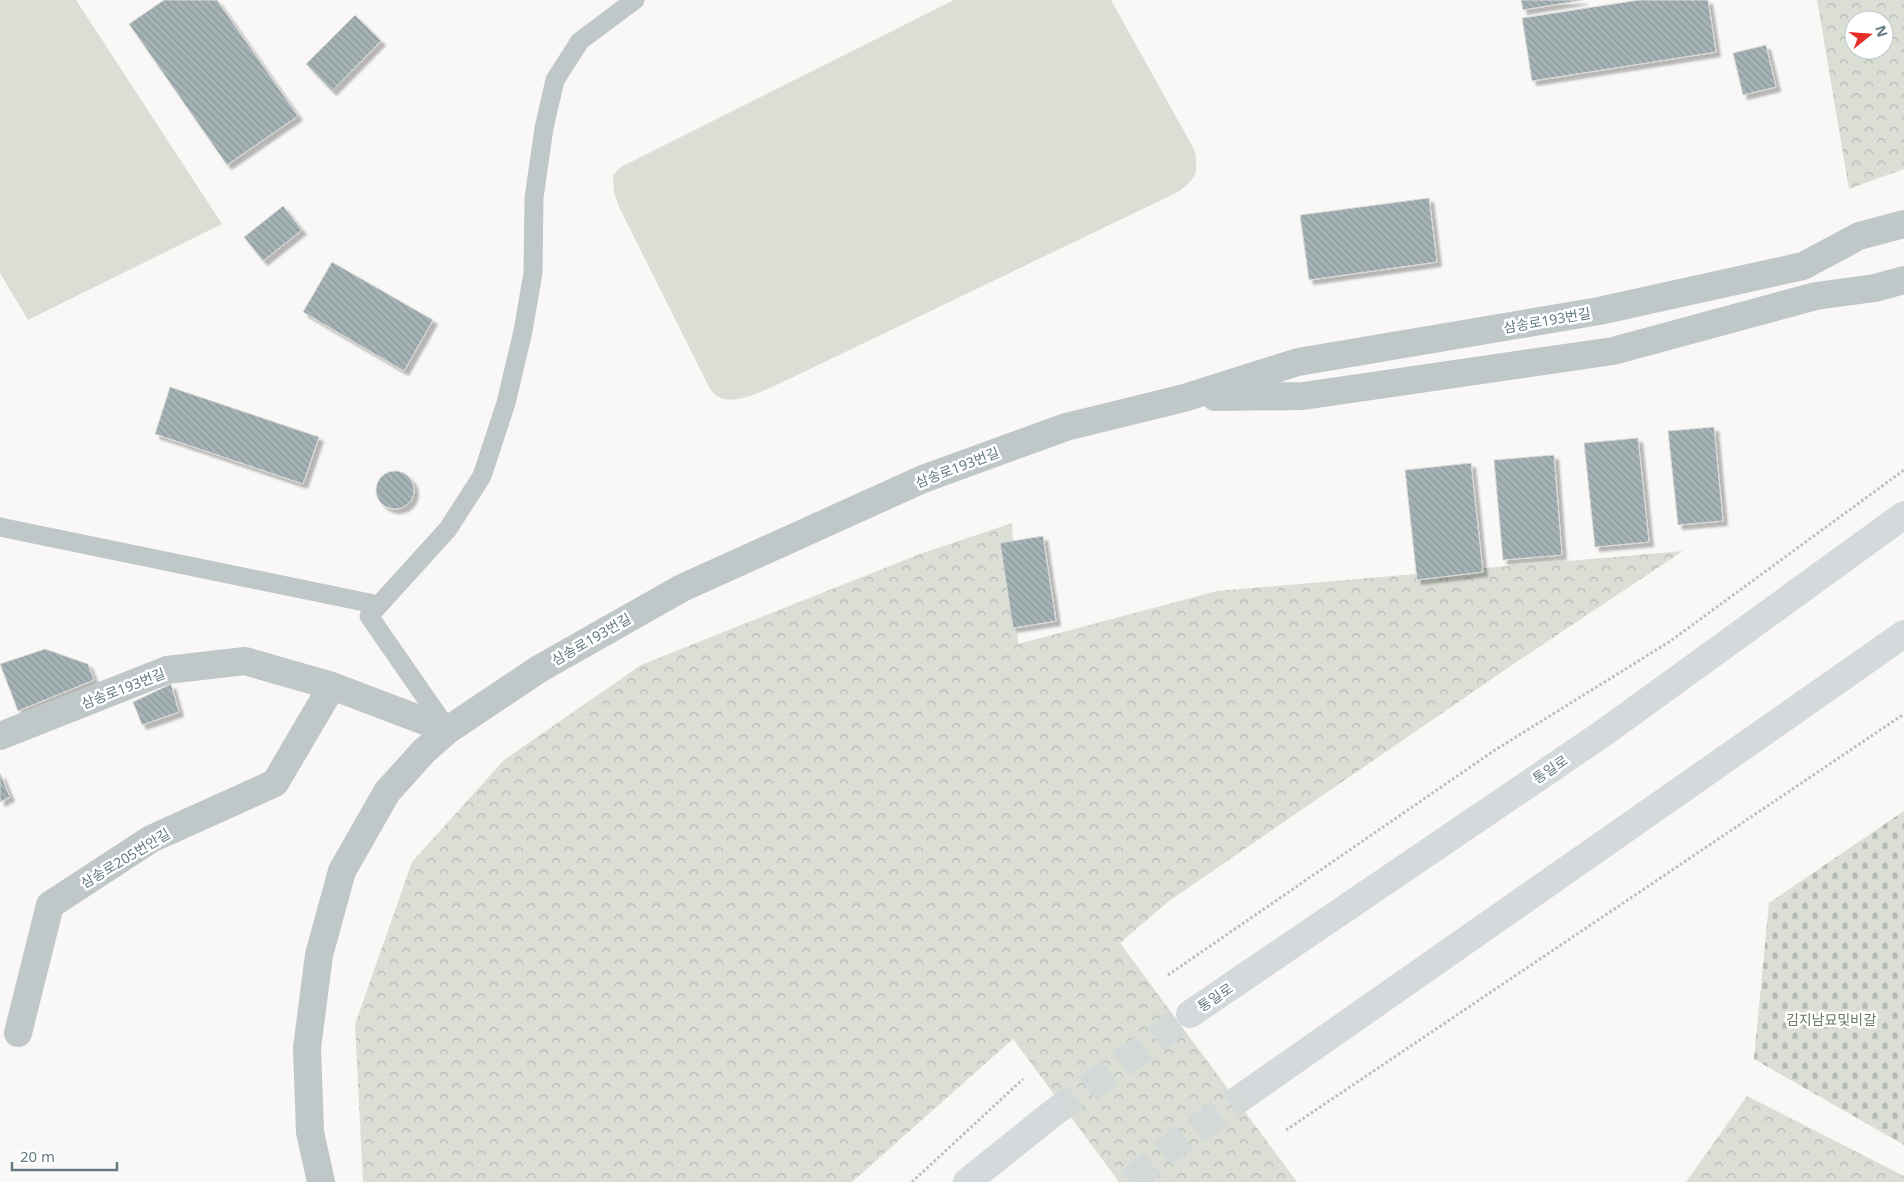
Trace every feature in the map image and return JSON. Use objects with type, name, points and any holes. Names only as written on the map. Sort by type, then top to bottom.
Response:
[{"type":"main road","name":"통일로","points":[[1190,1014],[1602,734],[1904,515]]},
{"type":"main road","points":[[1255,1088],[1904,634]]},
{"type":"main road","points":[[967,1182],[1053,1114]]},
{"type":"street","name":"삼송로193번길","points":[[0,736],[167,670],[245,660],[332,686],[448,730],[539,669],[682,588],[923,479],[1066,427],[1184,398],[1298,362],[1599,311],[1803,266],[1859,236],[1904,224]]},
{"type":"street","name":"삼송로193번길","points":[[1184,398],[1303,396],[1613,351],[1816,296],[1874,288],[1904,280]]},
{"type":"street","name":"삼송로205번안길","points":[[18,1033],[50,905],[151,839],[275,782],[332,686]]},
{"type":"street","points":[[321,1182],[310,1132],[307,1048],[319,955],[342,871],[387,792],[424,751],[448,730]]},
{"type":"lane","points":[[448,730],[369,616],[448,529],[482,476],[506,403],[523,331],[533,273],[534,198],[544,128],[555,80],[580,41],[635,0]]},
{"type":"lane","points":[[0,527],[379,605]]},
{"type":"path","points":[[1168,975],[1494,750],[1669,642],[1904,470]]},
{"type":"path","points":[[1286,1130],[1904,714]]},
{"type":"path","points":[[912,1182],[1023,1080]]},
{"type":"green space","points":[[0,0],[76,0],[222,224],[28,320],[0,273]]},
{"type":"green space","points":[[954,0],[1111,0],[1195,151],[1196,171],[1193,179],[1178,192],[772,387],[734,400],[715,395],[710,389],[620,209],[614,193],[613,175],[621,167]]},
{"type":"green space","points":[[1817,0],[1904,0],[1904,169],[1849,189]]},
{"type":"green space","points":[[1012,523],[1018,644],[1217,591],[1683,551],[1518,661],[1169,901],[1120,943],[1297,1182],[1119,1182],[1013,1039],[852,1182],[363,1182],[355,1024],[412,862],[504,760],[641,665],[920,554]]},
{"type":"green space","name":"김지남묘및비갈","points":[[1904,811],[1904,1145],[1754,1059],[1769,903]]},
{"type":"green space","points":[[1747,1096],[1904,1176],[1904,1182],[1686,1182]]},
{"type":"building","points":[[164,0],[217,0],[298,116],[227,165],[129,24]]},
{"type":"building","points":[[1521,0],[1583,0],[1523,10]]},
{"type":"building","points":[[1639,0],[1708,0],[1716,52],[1532,81],[1522,18]]},
{"type":"building","points":[[355,15],[381,41],[332,91],[306,64]]},
{"type":"building","points":[[1766,45],[1776,87],[1743,95],[1733,53]]},
{"type":"building","points":[[1429,198],[1437,262],[1309,280],[1300,215]]},
{"type":"building","points":[[283,206],[302,230],[263,261],[244,237]]},
{"type":"building","points":[[332,262],[433,320],[404,371],[303,312]]},
{"type":"building","points":[[170,387],[319,437],[303,484],[155,434]]},
{"type":"building","points":[[1714,427],[1723,521],[1678,525],[1668,431]]},
{"type":"building","points":[[1638,438],[1649,542],[1595,547],[1584,443]]},
{"type":"building","points":[[1554,455],[1562,555],[1503,560],[1494,460]]},
{"type":"building","points":[[1471,463],[1483,572],[1417,580],[1405,470]]},
{"type":"building","points":[[395,471],[409,476],[414,490],[409,504],[395,509],[381,504],[376,490],[381,476]]},
{"type":"building","points":[[1043,536],[1056,621],[1013,628],[1000,543]]},
{"type":"building","points":[[45,649],[88,664],[94,680],[18,711],[0,664]]},
{"type":"building","points":[[171,684],[179,712],[142,725],[133,702]]},
{"type":"building","points":[[0,773],[10,797],[0,802]]},
{"type":"tunnel","points":[[1053,1113],[1190,1014]]},
{"type":"tunnel","points":[[1131,1182],[1175,1144],[1255,1088]]}]
